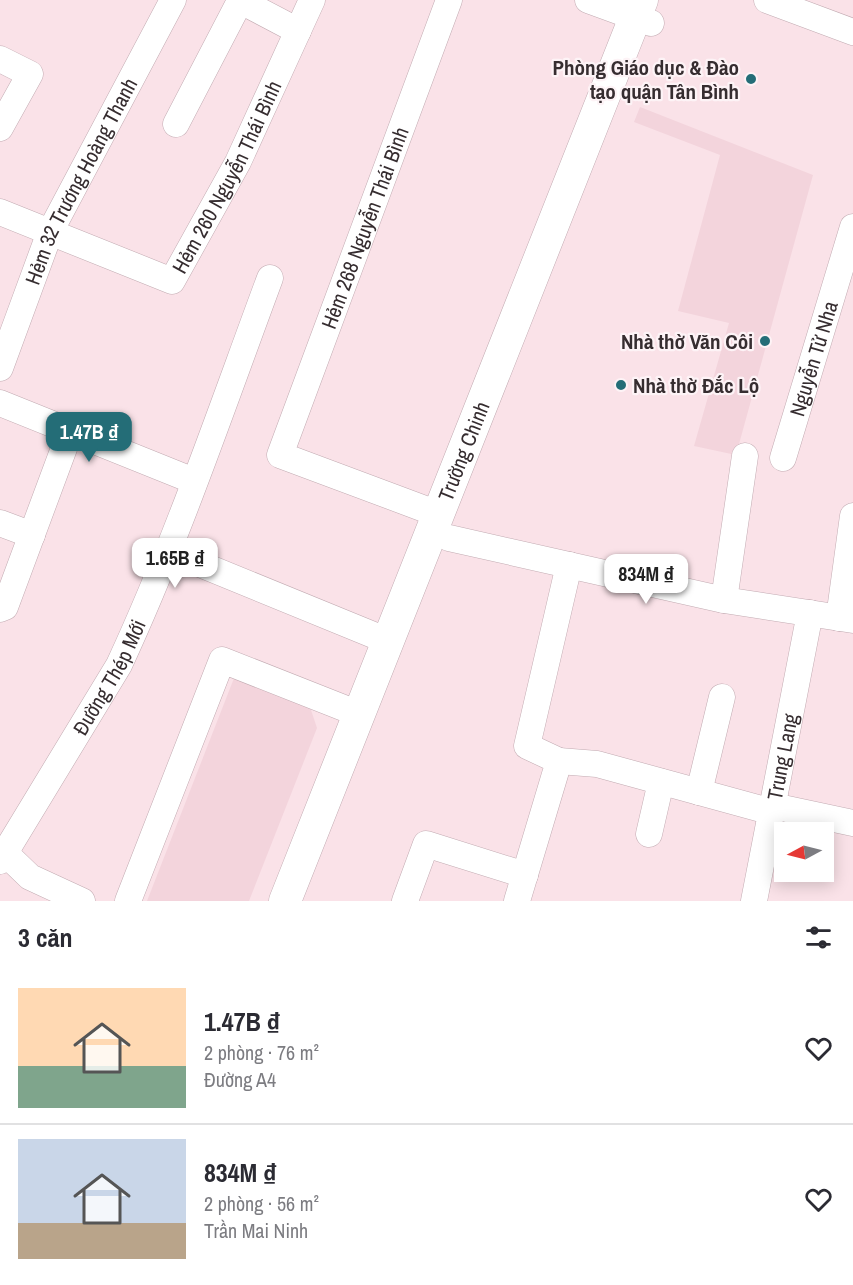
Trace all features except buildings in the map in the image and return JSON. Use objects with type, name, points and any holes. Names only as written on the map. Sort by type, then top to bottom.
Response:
[{"type":"main road","name":"Trường Chinh","points":[[285,901],[312,859],[647,10]]},
{"type":"main road","name":"Trường Chinh","points":[[306,901],[312,859],[359,714],[388,641],[444,526]]},
{"type":"street","name":"Hẻm 32 Trương Hoàng Thanh","points":[[0,368],[50,232],[173,0]]},
{"type":"street","points":[[176,124],[239,0],[298,31]]},
{"type":"street","name":"Hẻm 260 Nguyễn Thái Bình","points":[[0,212],[172,282],[238,162],[312,0]]},
{"type":"street","name":"Hẻm 268 Nguyễn Thái Bình","points":[[444,526],[280,454],[448,0]]},
{"type":"street","points":[[588,0],[647,10]]},
{"type":"street","points":[[767,0],[853,32]]},
{"type":"street","points":[[0,59],[30,74],[0,128]]},
{"type":"street","name":"Nguyễn Tử Nha","points":[[783,458],[844,290],[853,227]]},
{"type":"street","name":"Đường Thép Mới","points":[[2,857],[119,665],[168,551],[270,278]]},
{"type":"street","points":[[0,403],[194,481]]},
{"type":"street","points":[[0,609],[4,607],[70,432]]},
{"type":"street","points":[[724,600],[745,456]]},
{"type":"street","points":[[444,526],[569,565],[724,600],[846,619],[853,516]]},
{"type":"street","points":[[0,523],[32,535]]},
{"type":"street","points":[[168,551],[388,641]]},
{"type":"street","points":[[569,565],[527,746],[559,761],[597,764],[772,809],[853,823]]},
{"type":"street","name":"Trung Lang","points":[[754,901],[810,613]]},
{"type":"street","points":[[128,901],[222,660],[359,714]]},
{"type":"street","points":[[699,792],[722,697]]},
{"type":"street","points":[[517,901],[559,761]]},
{"type":"street","points":[[649,834],[661,782]]},
{"type":"street","points":[[405,901],[426,844],[525,875]]},
{"type":"street","points":[[2,857],[30,877],[82,901]]},
{"type":"shaded area","points":[[640,107],[813,175],[736,455],[694,446],[729,323],[678,311],[720,155],[634,122]]},
{"type":"shaded area","points":[[236,673],[308,701],[317,728],[249,901],[147,901]]},
{"type":"place","name":"Phòng Giáo dục & Đào tạo quận Tân Bình","points":[[751,79]]},
{"type":"place","name":"Nhà thờ Văn Côi","points":[[765,341]]},
{"type":"place","name":"Nhà thờ Đắc Lộ","points":[[621,385]]}]
